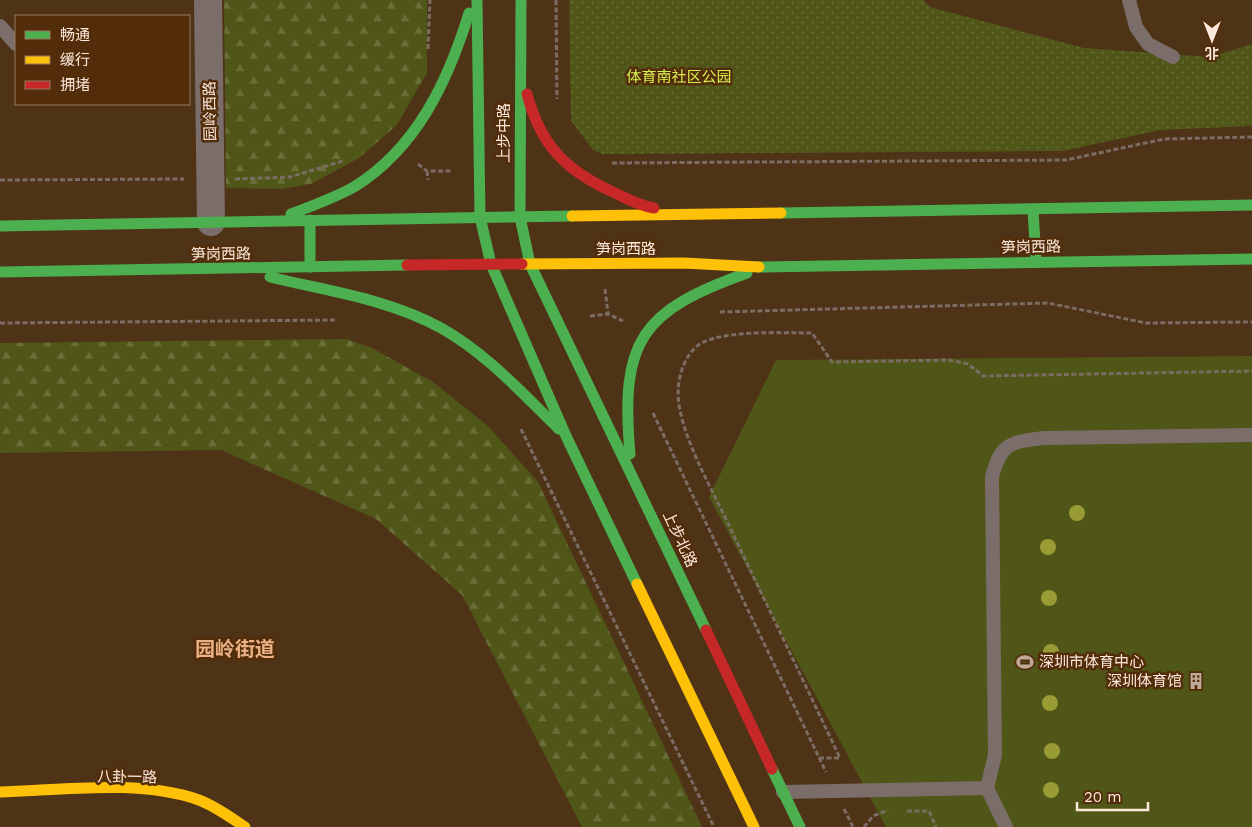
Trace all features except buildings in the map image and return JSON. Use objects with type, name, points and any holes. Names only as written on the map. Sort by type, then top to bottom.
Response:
[{"type":"main road","points":[[273,221],[321,203],[354,186],[398,149],[416,128],[437,97],[460,43],[472,0]]},
{"type":"main road","name":"上步中路","points":[[477,0],[480,217],[491,264]]},
{"type":"main road","name":"上步中路","points":[[521,0],[520,216],[530,264]]},
{"type":"main road","points":[[520,56],[535,120],[544,141],[566,167],[601,188],[645,207],[697,214]]},
{"type":"main road","points":[[0,226],[1252,205]]},
{"type":"main road","points":[[1033,209],[1036,262]]},
{"type":"main road","points":[[310,220],[310,267]]},
{"type":"main road","name":"笋岗西路","points":[[0,272],[491,264],[684,263],[764,267],[1252,258]]},
{"type":"main road","points":[[491,264],[566,436],[754,827]]},
{"type":"main road","name":"上步北路","points":[[530,264],[632,473],[800,827]]},
{"type":"main road","points":[[632,473],[627,438],[626,388],[632,361],[644,331],[664,311],[688,296],[712,284],[764,267]]},
{"type":"main road","points":[[237,269],[401,310],[441,328],[481,355],[566,436]]},
{"type":"main road","name":"八卦一路","points":[[0,792],[160,791],[192,798],[222,810],[245,827]]},
{"type":"street","name":"园岭西路","points":[[208,0],[211,222]]},
{"type":"lane","points":[[1129,0],[1136,27],[1148,44],[1173,56]]},
{"type":"lane","points":[[0,26],[15,43]]},
{"type":"lane","points":[[1006,827],[987,788],[995,755],[992,477],[997,456],[1016,441],[1044,438],[1252,434]]},
{"type":"lane","points":[[783,792],[834,789],[987,788]]},
{"type":"path","points":[[428,50],[430,0]]},
{"type":"path","points":[[556,0],[557,103]]},
{"type":"path","points":[[605,163],[1066,160],[1164,140],[1252,137]]},
{"type":"path","points":[[233,178],[290,177],[327,167],[350,158]]},
{"type":"path","points":[[428,180],[427,171],[453,170]]},
{"type":"path","points":[[0,180],[192,179]]},
{"type":"path","points":[[605,289],[608,314]]},
{"type":"path","points":[[718,312],[1048,303],[1146,323],[1252,322]]},
{"type":"path","points":[[590,316],[608,314],[625,321]]},
{"type":"path","points":[[0,323],[341,320]]},
{"type":"path","points":[[819,758],[840,758],[702,468],[680,410],[678,392],[680,374],[686,360],[697,346],[714,338],[738,334],[812,333],[832,362],[948,360],[968,364],[982,376],[1252,371]]},
{"type":"path","points":[[652,410],[853,827]]},
{"type":"path","points":[[518,424],[714,827]]},
{"type":"path","points":[[864,827],[873,816],[889,810],[897,810]]},
{"type":"path","points":[[905,810],[929,811],[936,827]]},
{"type":"green space","points":[[224,0],[427,0],[427,73],[397,125],[359,158],[311,184],[281,189],[226,188]]},
{"type":"green space","name":"体育南社区公园","points":[[569,0],[923,0],[930,7],[1084,48],[1211,57],[1252,44],[1252,126],[1160,130],[1063,151],[602,154],[593,150],[571,121]]},
{"type":"green space","points":[[346,339],[372,348],[433,382],[488,426],[538,482],[702,827],[582,827],[462,595],[376,519],[221,450],[0,453],[0,343]]},
{"type":"green space","name":"深圳市体育中心","points":[[1252,356],[1252,827],[886,827],[709,497],[776,360]]},
{"type":"traffic: fast","points":[[477,0],[480,217],[491,264],[566,436],[637,584]]},
{"type":"traffic: fast","points":[[521,0],[520,217],[530,264],[706,630]]},
{"type":"traffic: fast","points":[[291,214],[354,187],[396,153],[413,133],[440,88],[461,38],[469,13]]},
{"type":"traffic: fast","points":[[781,213],[1252,205]]},
{"type":"traffic: fast","points":[[1033,209],[1036,262]]},
{"type":"traffic: fast","points":[[0,226],[572,216]]},
{"type":"traffic: fast","points":[[310,220],[310,267]]},
{"type":"traffic: fast","points":[[759,267],[1252,259]]},
{"type":"traffic: fast","points":[[0,272],[407,265]]},
{"type":"traffic: fast","points":[[630,454],[629,383],[635,357],[645,335],[661,317],[683,301],[711,287],[747,273]]},
{"type":"traffic: fast","points":[[270,277],[379,303],[421,318],[441,328],[488,361],[559,429]]},
{"type":"traffic: fast","points":[[772,769],[800,827]]},
{"type":"traffic: slow","points":[[572,216],[781,213]]},
{"type":"traffic: slow","points":[[522,264],[684,263],[759,267]]},
{"type":"traffic: slow","points":[[637,584],[754,827]]},
{"type":"traffic: slow","points":[[0,792],[101,787],[152,790],[199,800],[245,827]]},
{"type":"traffic: jam","points":[[527,94],[533,112],[548,142],[569,166],[598,185],[634,202],[654,208]]},
{"type":"traffic: jam","points":[[407,265],[522,264]]},
{"type":"traffic: jam","points":[[706,630],[772,769]]},
{"type":"place","name":"深圳市体育中心","points":[[1025,662]]},
{"type":"place","name":"深圳体育馆","points":[[1196,681]]},
{"type":"district","name":"园岭街道","points":[[235,649]]}]
